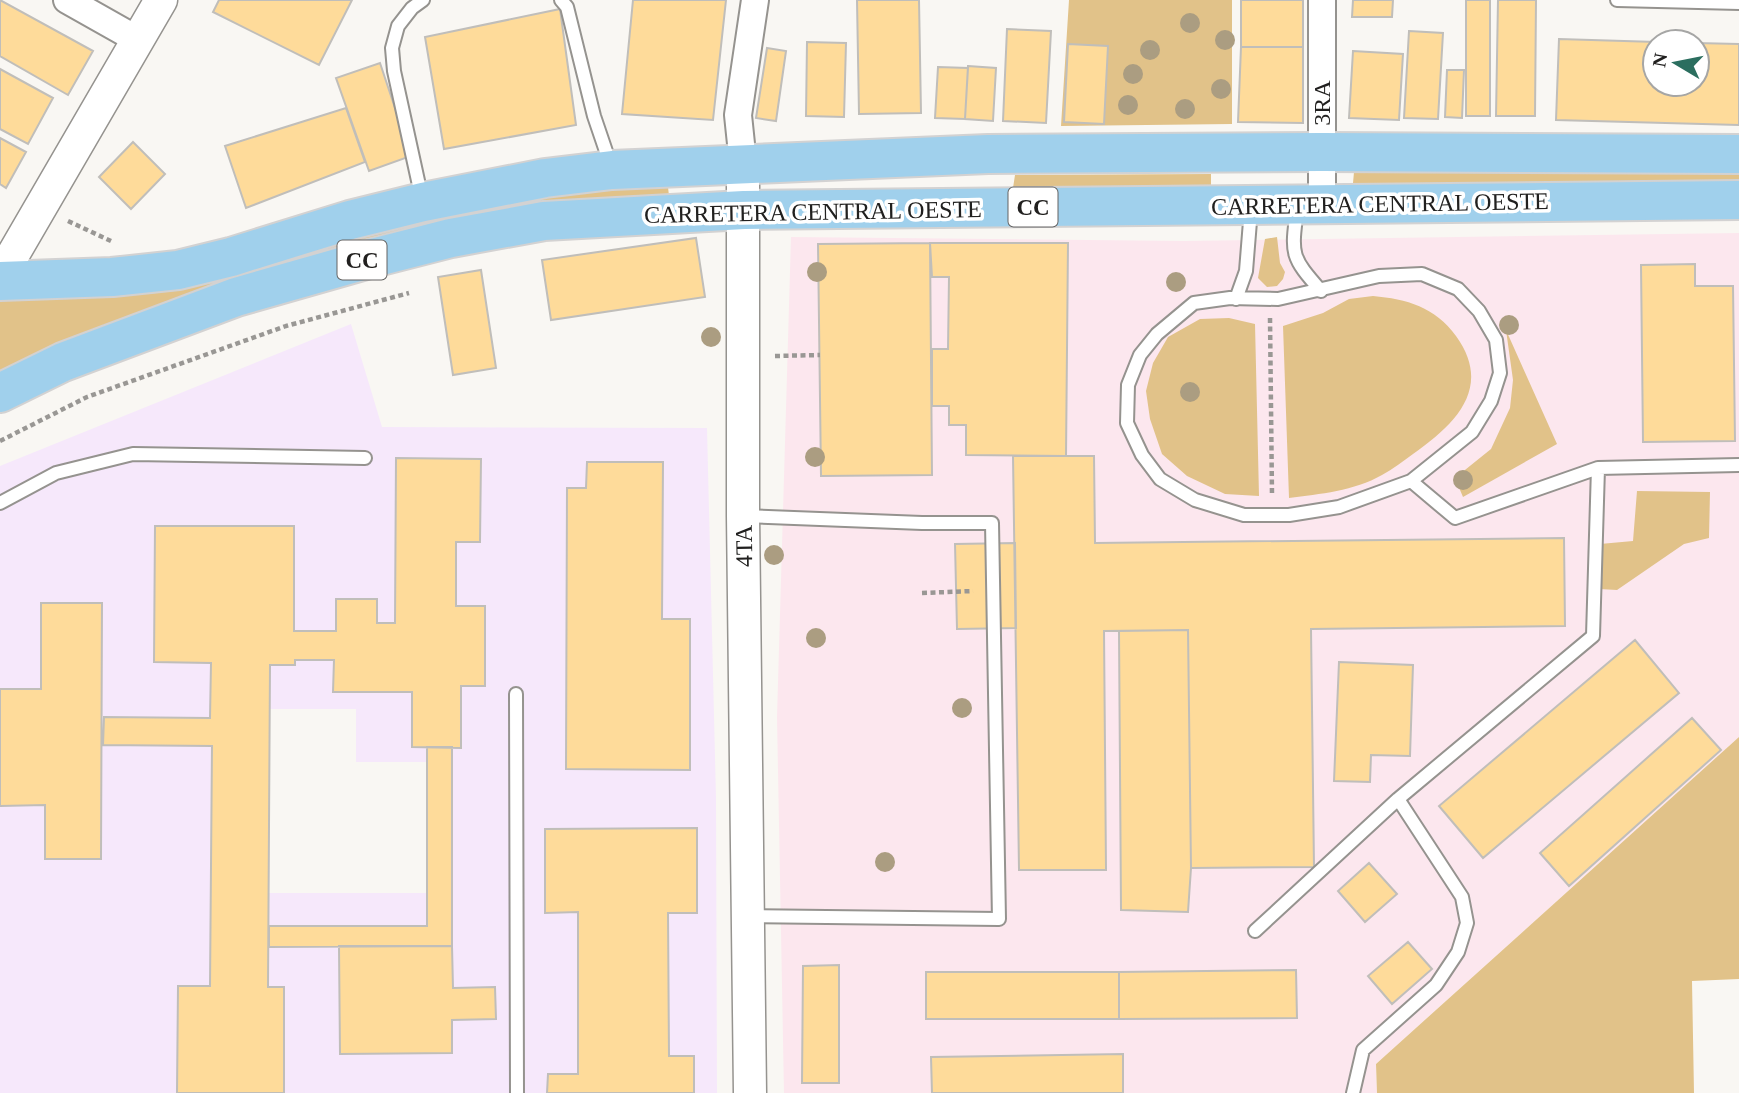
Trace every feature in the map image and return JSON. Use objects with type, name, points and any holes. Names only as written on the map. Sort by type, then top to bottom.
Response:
[{"type":"main road","name":"CARRETERA CENTRAL OESTE","points":[[0,279],[112,277],[177,270],[231,257],[350,220],[423,202],[545,178],[612,170],[988,154],[1739,154]]},
{"type":"main road","name":"CARRETERA CENTRAL OESTE","points":[[0,393],[63,362],[236,297],[428,244],[544,220],[744,210],[1739,200]]},
{"type":"street","points":[[67,0],[138,40]]},
{"type":"street","points":[[0,279],[161,0]]},
{"type":"street","name":"4TA","points":[[750,1093],[743,516],[744,210],[738,115],[755,0]]},
{"type":"street","name":"3RA","points":[[1310,205],[1322,152],[1322,0]]},
{"type":"lane","points":[[423,0],[412,8],[398,26],[392,48],[394,71],[423,202]]},
{"type":"lane","points":[[561,0],[567,8],[594,116],[612,170]]},
{"type":"lane","points":[[1616,0],[1739,3]]},
{"type":"lane","points":[[1236,299],[1246,271],[1252,205]]},
{"type":"lane","points":[[1310,205],[1293,240],[1297,264],[1321,290]]},
{"type":"lane","points":[[1422,274],[1458,289],[1479,312],[1496,340],[1500,373],[1491,401],[1472,432],[1411,481],[1339,507],[1289,515],[1244,515],[1195,500],[1160,479],[1142,456],[1127,424],[1128,385],[1140,355],[1157,334],[1194,303],[1270,299],[1379,276],[1422,274]]},
{"type":"lane","points":[[0,503],[56,473],[133,454],[365,457]]},
{"type":"lane","points":[[1411,481],[1455,518],[1598,468],[1739,465]]},
{"type":"lane","points":[[1255,931],[1398,799],[1593,636],[1598,468]]},
{"type":"lane","points":[[743,516],[992,523],[999,919],[748,916]]},
{"type":"lane","points":[[516,694],[517,1093]]},
{"type":"lane","points":[[1353,1093],[1363,1050],[1436,985],[1458,952],[1467,923],[1462,897],[1398,799]]},
{"type":"path","points":[[0,441],[87,397],[147,375],[286,326],[408,293]]},
{"type":"path","points":[[1270,299],[1272,515]]},
{"type":"path","points":[[770,356],[820,355]]},
{"type":"shaded area","points":[[1069,0],[1232,0],[1232,124],[1061,126]]},
{"type":"shaded area","points":[[1354,172],[1739,172],[1739,183],[1353,183]]},
{"type":"shaded area","points":[[1211,174],[1211,187],[1013,188],[1015,175]]},
{"type":"shaded area","points":[[667,178],[669,196],[0,378],[0,299],[117,296],[192,283],[492,201]]},
{"type":"shaded area","points":[[1739,233],[1739,737],[1376,1064],[1377,1093],[784,1093],[777,717],[791,237],[1184,241]]},
{"type":"shaded area","points":[[1277,237],[1280,263],[1285,272],[1277,286],[1267,287],[1258,278],[1265,239]]},
{"type":"shaded area","points":[[1373,296],[1397,299],[1419,306],[1448,326],[1467,354],[1471,372],[1470,388],[1464,403],[1443,430],[1382,475],[1348,488],[1289,498],[1283,326],[1323,313],[1349,299]]},
{"type":"shaded area","points":[[1229,318],[1255,324],[1259,496],[1225,494],[1187,476],[1162,454],[1150,419],[1146,391],[1153,363],[1168,337],[1200,319]]},
{"type":"shaded area","points":[[351,324],[382,427],[707,428],[716,798],[717,1093],[0,1093],[0,466]],"holes":[[[270,709],[356,709],[356,762],[427,762],[427,893],[269,893]]]},
{"type":"shaded area","points":[[1506,330],[1557,444],[1463,497],[1455,478],[1491,449],[1510,408],[1513,380]]},
{"type":"shaded area","points":[[1637,491],[1710,492],[1709,538],[1684,544],[1617,590],[1599,589],[1600,544],[1633,541]]},
{"type":"shaded area","points":[[1739,737],[1739,979],[1692,981],[1694,1093],[1377,1093],[1376,1064]]},
{"type":"building","points":[[0,0],[93,51],[68,95],[0,56]]},
{"type":"building","points":[[219,0],[352,0],[319,65],[213,12]]},
{"type":"building","points":[[633,0],[726,0],[713,120],[622,114]]},
{"type":"building","points":[[857,0],[919,0],[921,113],[859,114]]},
{"type":"building","points":[[1241,0],[1303,0],[1303,47],[1241,47]]},
{"type":"building","points":[[1353,0],[1393,0],[1392,17],[1352,17]]},
{"type":"building","points":[[1466,0],[1490,0],[1490,116],[1466,116]]},
{"type":"building","points":[[1498,0],[1536,0],[1535,116],[1496,116]]},
{"type":"building","points":[[560,9],[576,125],[444,149],[425,37]]},
{"type":"building","points":[[1007,29],[1051,31],[1046,123],[1003,121]]},
{"type":"building","points":[[1409,31],[1443,33],[1438,119],[1404,118]]},
{"type":"building","points":[[1559,39],[1641,42],[1641,98],[1711,98],[1711,43],[1739,44],[1739,125],[1556,120]]},
{"type":"building","points":[[807,42],[846,43],[844,117],[806,116]]},
{"type":"building","points":[[1068,44],[1108,46],[1104,124],[1064,122]]},
{"type":"building","points":[[1241,47],[1303,47],[1303,123],[1238,122]]},
{"type":"building","points":[[767,48],[786,51],[776,121],[756,118]]},
{"type":"building","points":[[1353,51],[1403,54],[1399,120],[1349,118]]},
{"type":"building","points":[[380,63],[411,156],[369,171],[336,78]]},
{"type":"building","points":[[968,66],[996,68],[993,121],[965,119]]},
{"type":"building","points":[[938,67],[968,68],[965,119],[935,118]]},
{"type":"building","points":[[0,69],[53,98],[28,144],[0,129]]},
{"type":"building","points":[[1447,70],[1464,70],[1462,118],[1445,117]]},
{"type":"building","points":[[346,108],[365,162],[246,208],[225,146]]},
{"type":"building","points":[[0,138],[26,152],[6,188],[0,184]]},
{"type":"building","points":[[133,142],[165,174],[131,209],[99,177]]},
{"type":"building","points":[[696,238],[705,297],[551,320],[542,260]]},
{"type":"building","points":[[930,243],[1068,243],[1066,456],[966,455],[966,425],[949,425],[949,406],[932,406],[932,349],[948,349],[949,277],[932,277]]},
{"type":"building","points":[[930,243],[932,475],[821,476],[818,244]]},
{"type":"building","points":[[1695,264],[1695,286],[1733,286],[1735,441],[1643,442],[1641,265]]},
{"type":"building","points":[[481,270],[496,368],[453,375],[438,277]]},
{"type":"building","points":[[1013,456],[1094,456],[1095,543],[1564,538],[1565,626],[1311,629],[1314,867],[1191,868],[1188,630],[1104,631],[1106,870],[1019,870]]},
{"type":"building","points":[[396,458],[481,459],[480,542],[456,542],[456,606],[485,606],[485,686],[461,686],[461,748],[412,747],[412,692],[333,692],[334,660],[295,660],[295,665],[270,665],[268,987],[284,987],[284,1093],[177,1093],[178,986],[210,986],[212,746],[103,745],[104,717],[210,718],[211,663],[154,662],[155,526],[294,526],[294,631],[336,631],[336,599],[377,599],[377,623],[395,623]]},
{"type":"building","points":[[587,462],[663,462],[662,619],[690,619],[690,770],[566,769],[567,488],[586,488]]},
{"type":"building","points":[[1015,543],[1016,628],[957,629],[955,544]]},
{"type":"building","points":[[41,603],[102,603],[101,859],[45,859],[45,805],[0,806],[0,689],[41,689]]},
{"type":"building","points":[[1188,630],[1191,868],[1188,912],[1121,910],[1119,631]]},
{"type":"building","points":[[1635,640],[1679,693],[1483,858],[1439,806]]},
{"type":"building","points":[[1339,662],[1413,665],[1410,756],[1371,755],[1370,782],[1334,781]]},
{"type":"building","points":[[1692,718],[1721,750],[1569,886],[1540,853]]},
{"type":"building","points":[[427,747],[452,747],[452,946],[269,947],[269,926],[427,926]]},
{"type":"building","points":[[697,828],[697,913],[668,913],[669,1056],[694,1056],[694,1093],[547,1093],[548,1074],[578,1074],[578,912],[545,913],[545,829]]},
{"type":"building","points":[[1369,863],[1397,894],[1365,922],[1338,891]]},
{"type":"building","points":[[1408,942],[1432,969],[1392,1004],[1368,976]]},
{"type":"building","points":[[339,946],[452,946],[453,988],[495,987],[496,1019],[452,1020],[452,1053],[340,1054]]},
{"type":"building","points":[[839,965],[839,1083],[802,1083],[803,966]]},
{"type":"building","points":[[1296,970],[1297,1018],[1119,1019],[1119,972]]},
{"type":"building","points":[[926,972],[1119,972],[1119,1019],[926,1019]]},
{"type":"building","points":[[1123,1054],[1123,1093],[932,1093],[931,1057]]}]
